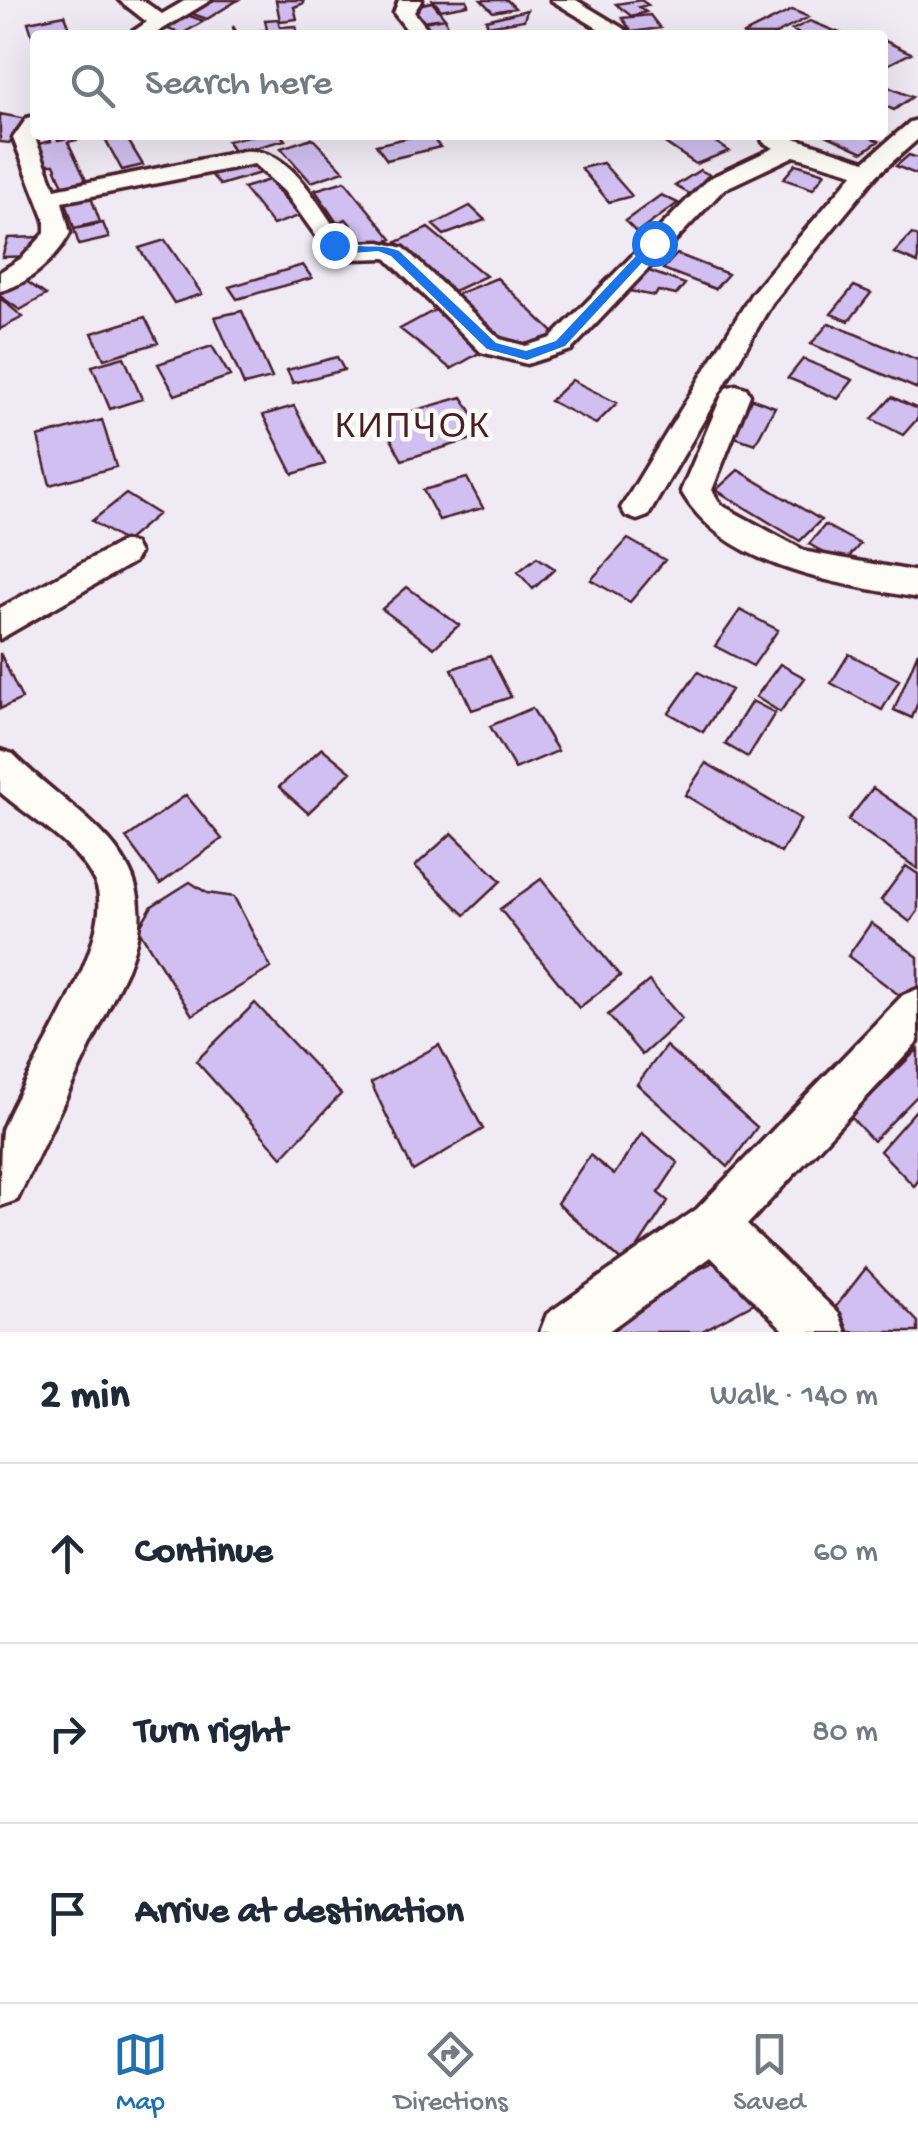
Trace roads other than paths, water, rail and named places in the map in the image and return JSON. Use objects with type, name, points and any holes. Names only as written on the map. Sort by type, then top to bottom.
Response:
[{"type":"street","points":[[129,0],[159,22]]},
{"type":"street","points":[[146,30],[201,0]]},
{"type":"street","points":[[412,0],[404,13],[418,30]]},
{"type":"street","points":[[562,0],[615,30]]},
{"type":"street","points":[[637,508],[762,299],[869,170],[918,127]]},
{"type":"street","points":[[0,284],[35,264],[52,248],[59,233],[24,138],[30,130]]},
{"type":"street","points":[[777,140],[869,170]]},
{"type":"street","points":[[49,198],[231,160],[264,160],[280,173],[338,250],[379,247],[395,254],[491,346],[527,355],[561,344],[654,243],[716,184],[792,148]]},
{"type":"street","points":[[736,394],[696,491],[710,513],[800,563],[918,585]]},
{"type":"street","points":[[0,625],[123,553]]},
{"type":"street","points":[[0,766],[100,854],[118,890],[119,918],[112,954],[0,1183]]},
{"type":"street","points":[[564,1332],[714,1226],[918,1010]]},
{"type":"street","points":[[714,1226],[820,1332]]},
{"type":"district","name":"КИПЧОК","points":[[413,425]]}]
